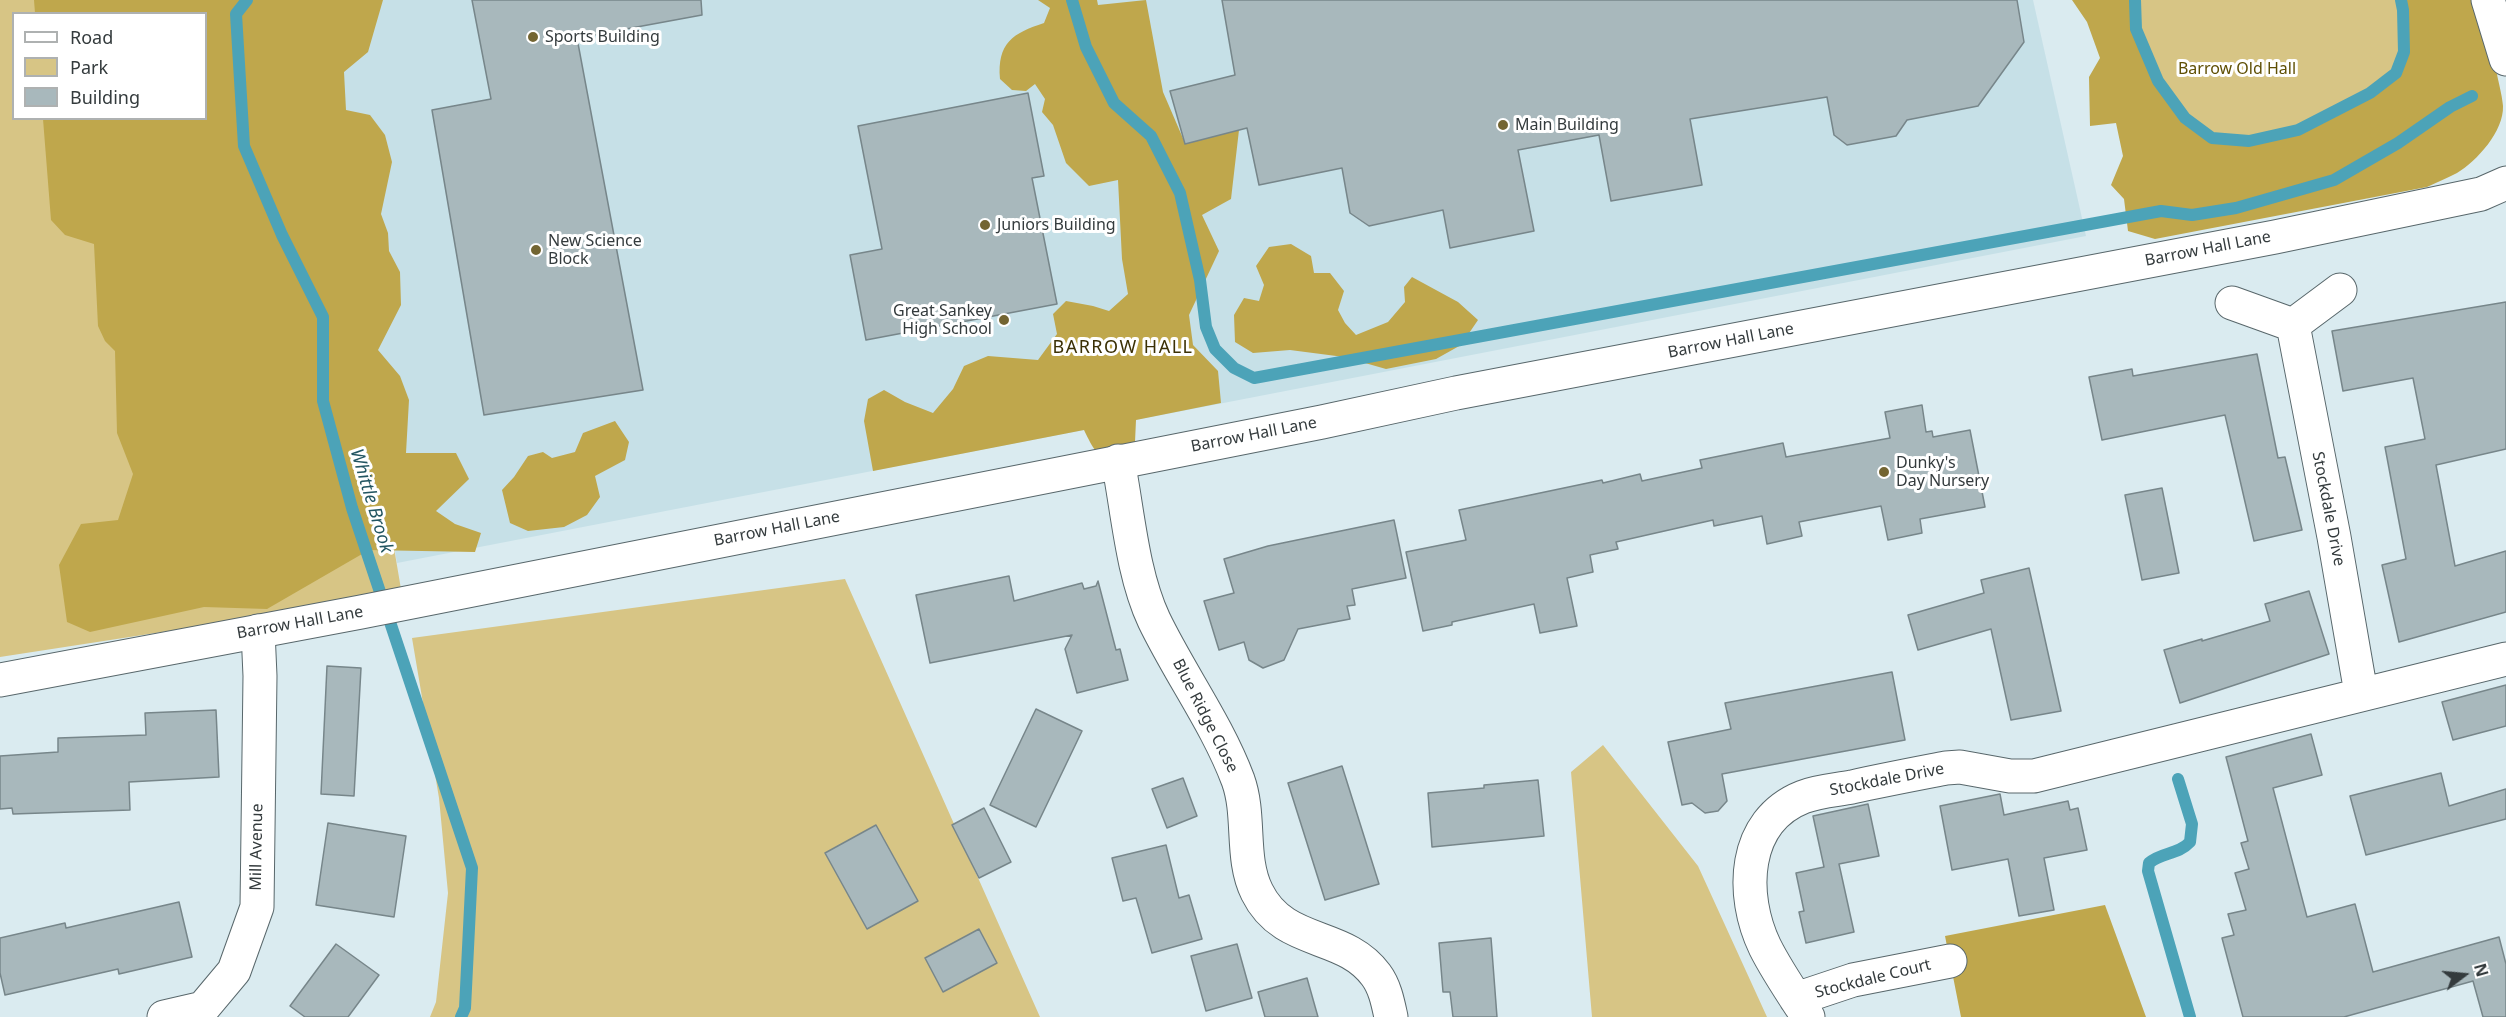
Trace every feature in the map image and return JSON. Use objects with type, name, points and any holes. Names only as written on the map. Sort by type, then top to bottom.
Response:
[{"type":"street","points":[[2488,0],[2506,59]]},
{"type":"street","name":"Barrow Hall Lane","points":[[0,680],[361,612],[1322,422],[1466,391],[2286,234],[2481,194],[2506,183]]},
{"type":"street","points":[[2232,303],[2293,326],[2340,290]]},
{"type":"street","name":"Stockdale Drive","points":[[2293,326],[2361,693]]},
{"type":"street","name":"Blue Ridge Close","points":[[1118,461],[1139,577],[1153,618],[1228,755],[1239,783],[1245,814],[1249,870],[1256,891],[1269,910],[1285,924],[1302,934],[1344,948],[1361,959],[1377,975],[1386,994],[1391,1017]]},
{"type":"street","name":"Mill Avenue","points":[[164,1017],[203,1008],[234,971],[256,907],[260,676],[258,631]]},
{"type":"street","name":"Stockdale Drive","points":[[1802,1008],[1765,945],[1755,916],[1750,885],[1751,859],[1756,842],[1774,815],[1803,797],[1946,768],[1960,767],[2010,776],[2034,776],[2361,693],[2506,659]]},
{"type":"street","name":"Stockdale Court","points":[[1802,1008],[1853,981],[1950,961]]},
{"type":"shaded area","points":[[34,0],[383,0],[368,52],[344,72],[346,110],[370,115],[385,135],[392,162],[381,214],[388,233],[389,251],[400,272],[401,305],[378,350],[400,376],[409,400],[406,453],[456,453],[469,479],[436,511],[455,524],[481,533],[475,552],[369,550],[267,609],[204,607],[90,632],[67,622],[59,565],[81,524],[118,520],[133,474],[117,433],[115,351],[105,341],[98,326],[94,244],[65,235],[51,220],[43,120],[207,120],[207,12],[35,12]]},
{"type":"shaded area","name":"Great Sankey High School","points":[[310,0],[2033,0],[2086,236],[397,563],[305,24]]},
{"type":"shaded area","points":[[1038,0],[1097,0],[1098,5],[1146,0],[1163,92],[1185,143],[1239,130],[1231,199],[1202,215],[1219,251],[1189,315],[1193,345],[1218,371],[1221,403],[1136,420],[1135,442],[1126,454],[1108,455],[1098,452],[1084,430],[873,471],[864,421],[868,399],[884,390],[905,402],[933,413],[953,389],[964,366],[988,356],[1038,360],[1057,334],[1053,314],[1066,301],[1109,311],[1128,294],[1122,259],[1118,180],[1089,186],[1066,163],[1053,125],[1042,112],[1045,99],[1035,84],[1026,91],[1012,90],[1000,79],[1001,56],[1009,41],[1024,31],[1044,23],[1050,8]]},
{"type":"shaded area","points":[[2072,0],[2135,0],[2136,29],[2158,81],[2185,118],[2212,138],[2249,141],[2298,130],[2370,93],[2396,73],[2404,52],[2401,0],[2472,0],[2485,24],[2490,42],[2502,97],[2502,116],[2494,135],[2473,161],[2457,173],[2427,187],[2155,239],[2128,231],[2124,199],[2111,185],[2123,156],[2116,123],[2090,126],[2089,77],[2100,58],[2087,22]]},
{"type":"shaded area","points":[[1291,244],[1311,256],[1314,273],[1330,273],[1344,291],[1338,310],[1345,323],[1356,335],[1388,322],[1405,302],[1404,287],[1412,277],[1458,302],[1478,320],[1461,345],[1436,359],[1386,369],[1344,357],[1290,350],[1253,353],[1235,342],[1234,315],[1244,298],[1259,301],[1264,285],[1256,266],[1269,247]]},
{"type":"shaded area","points":[[615,421],[629,442],[625,460],[595,476],[600,497],[587,515],[564,527],[528,531],[510,523],[502,490],[528,456],[543,452],[552,458],[575,452],[583,433]]},
{"type":"shaded area","points":[[2105,905],[2146,1017],[1961,1017],[1945,936]]},
{"type":"green space","points":[[0,0],[310,0],[305,24],[402,595],[0,657]]},
{"type":"green space","name":"Barrow Old Hall","points":[[2135,0],[2401,0],[2404,52],[2396,73],[2370,93],[2298,130],[2249,141],[2212,138],[2185,118],[2158,81],[2136,29]]},
{"type":"green space","points":[[845,579],[1040,1017],[430,1017],[436,1002],[448,893],[439,798],[412,638]]},
{"type":"green space","points":[[1603,745],[1698,866],[1767,1017],[1592,1017],[1571,772]]},
{"type":"building","name":"New Science Block","points":[[472,0],[701,0],[702,15],[577,38],[643,390],[484,415],[432,110],[491,99]]},
{"type":"building","name":"Main Building","points":[[1222,0],[2017,0],[2024,42],[1978,106],[1907,120],[1896,136],[1847,145],[1834,135],[1827,97],[1690,119],[1702,185],[1611,201],[1599,135],[1518,150],[1534,231],[1450,248],[1443,210],[1369,226],[1350,213],[1342,168],[1259,185],[1247,128],[1185,144],[1170,91],[1235,75]]},
{"type":"building","name":"Juniors Building","points":[[1028,93],[1044,176],[1032,178],[1057,304],[866,340],[850,255],[882,249],[858,126]]},
{"type":"building","points":[[2506,302],[2506,449],[2436,465],[2455,566],[2506,551],[2506,612],[2399,642],[2382,565],[2406,559],[2385,447],[2425,439],[2413,378],[2343,391],[2332,331]]},
{"type":"building","points":[[2257,354],[2278,458],[2285,457],[2302,530],[2254,541],[2225,415],[2102,440],[2089,377],[2132,369],[2133,376]]},
{"type":"building","points":[[1922,405],[1926,432],[1932,431],[1933,437],[1970,430],[1985,507],[1920,519],[1922,533],[1888,540],[1881,506],[1799,522],[1802,536],[1767,544],[1762,516],[1714,526],[1713,520],[1616,542],[1618,549],[1590,555],[1593,572],[1567,578],[1577,626],[1540,633],[1534,604],[1452,622],[1452,625],[1423,631],[1406,552],[1466,540],[1459,510],[1602,480],[1603,483],[1640,474],[1642,481],[1702,468],[1700,460],[1783,443],[1786,457],[1890,438],[1885,412]]},
{"type":"building","points":[[2162,488],[2179,573],[2142,580],[2125,495]]},
{"type":"building","points":[[1394,520],[1406,578],[1352,589],[1355,605],[1347,606],[1350,619],[1298,629],[1284,660],[1263,668],[1249,660],[1244,642],[1219,650],[1204,601],[1234,593],[1224,559],[1268,546]]},
{"type":"building","points":[[2029,568],[2061,711],[2011,720],[1991,629],[1918,650],[1908,615],[1984,593],[1981,580]]},
{"type":"building","points":[[1009,576],[1014,601],[1082,583],[1084,589],[1096,586],[1098,581],[1116,650],[1120,649],[1128,680],[1077,693],[1065,649],[1072,635],[930,663],[916,595]]},
{"type":"building","points":[[2309,591],[2329,654],[2180,703],[2164,650],[2270,621],[2265,604]]},
{"type":"building","points":[[327,666],[361,668],[354,796],[321,794]]},
{"type":"building","points":[[1892,672],[1905,740],[1722,774],[1727,801],[1718,811],[1705,813],[1692,803],[1682,805],[1668,742],[1731,729],[1725,703]]},
{"type":"building","points":[[2506,685],[2506,726],[2453,740],[2442,702]]},
{"type":"building","points":[[1036,709],[1082,731],[1036,827],[990,805]]},
{"type":"building","points":[[216,710],[219,777],[129,782],[130,810],[13,814],[12,808],[0,809],[0,756],[58,752],[58,738],[146,735],[145,713]]},
{"type":"building","points":[[2311,734],[2322,775],[2273,788],[2307,917],[2355,904],[2373,972],[2499,937],[2506,964],[2506,1017],[2483,1017],[2473,981],[2344,1017],[2243,1017],[2222,938],[2234,935],[2228,914],[2246,910],[2235,873],[2249,869],[2241,843],[2248,841],[2226,757]]},
{"type":"building","points":[[1342,766],[1379,884],[1325,900],[1288,783]]},
{"type":"building","points":[[2441,773],[2449,806],[2506,789],[2506,819],[2366,855],[2350,796]]},
{"type":"building","points":[[1183,778],[1197,816],[1167,828],[1152,789]]},
{"type":"building","points":[[1538,780],[1544,836],[1432,847],[1428,793]]},
{"type":"building","points":[[2000,794],[2004,815],[2068,801],[2070,810],[2078,808],[2087,850],[2044,858],[2054,910],[2019,916],[2008,859],[1952,870],[1940,806]]},
{"type":"building","points":[[1868,804],[1879,856],[1839,864],[1854,932],[1806,943],[1799,912],[1804,911],[1796,873],[1824,867],[1813,816]]},
{"type":"building","points":[[984,808],[1011,862],[979,878],[952,825]]},
{"type":"building","points":[[328,823],[406,836],[394,917],[316,905]]},
{"type":"building","points":[[876,825],[918,901],[867,929],[825,853]]},
{"type":"building","points":[[1166,845],[1179,898],[1189,895],[1202,939],[1152,953],[1136,898],[1123,901],[1112,858]]},
{"type":"building","points":[[179,902],[192,957],[119,974],[118,969],[5,995],[0,973],[0,938],[65,923],[66,928]]},
{"type":"building","points":[[979,929],[997,963],[943,992],[925,958]]},
{"type":"building","points":[[1491,938],[1497,1017],[1453,1017],[1450,992],[1443,992],[1439,943]]},
{"type":"building","points":[[336,944],[379,975],[348,1017],[305,1017],[290,1006]]},
{"type":"building","points":[[1237,944],[1252,998],[1206,1011],[1191,956]]},
{"type":"building","points":[[1307,978],[1318,1017],[1265,1017],[1258,992]]},
{"type":"waterway","name":"Whittle Brook","points":[[247,0],[236,14],[244,146],[282,235],[323,317],[323,401],[352,508],[472,868],[465,1008],[461,1017]]},
{"type":"waterway","points":[[1072,0],[1086,47],[1114,103],[1151,136],[1180,193],[1200,280],[1206,327],[1215,349],[1234,368],[1254,378],[2161,211],[2192,215],[2236,208],[2334,180],[2398,143],[2450,107],[2472,96]]},
{"type":"waterway","points":[[2135,0],[2136,29],[2158,81],[2185,118],[2212,138],[2249,141],[2298,130],[2370,93],[2396,73],[2404,52],[2401,0]]},
{"type":"waterway","points":[[2178,779],[2192,824],[2190,842],[2180,849],[2154,859],[2149,863],[2148,871],[2190,1017]]},
{"type":"place","name":"Sports Building","points":[[533,37]]},
{"type":"place","name":"Main Building","points":[[1503,125]]},
{"type":"place","name":"Juniors Building","points":[[985,225]]},
{"type":"place","name":"New Science Block","points":[[536,250]]},
{"type":"place","name":"Great Sankey High School","points":[[1004,320]]},
{"type":"place","name":"Dunky's Day Nursery","points":[[1884,472]]},
{"type":"district","name":"BARROW HALL","points":[[1123,348]]}]
